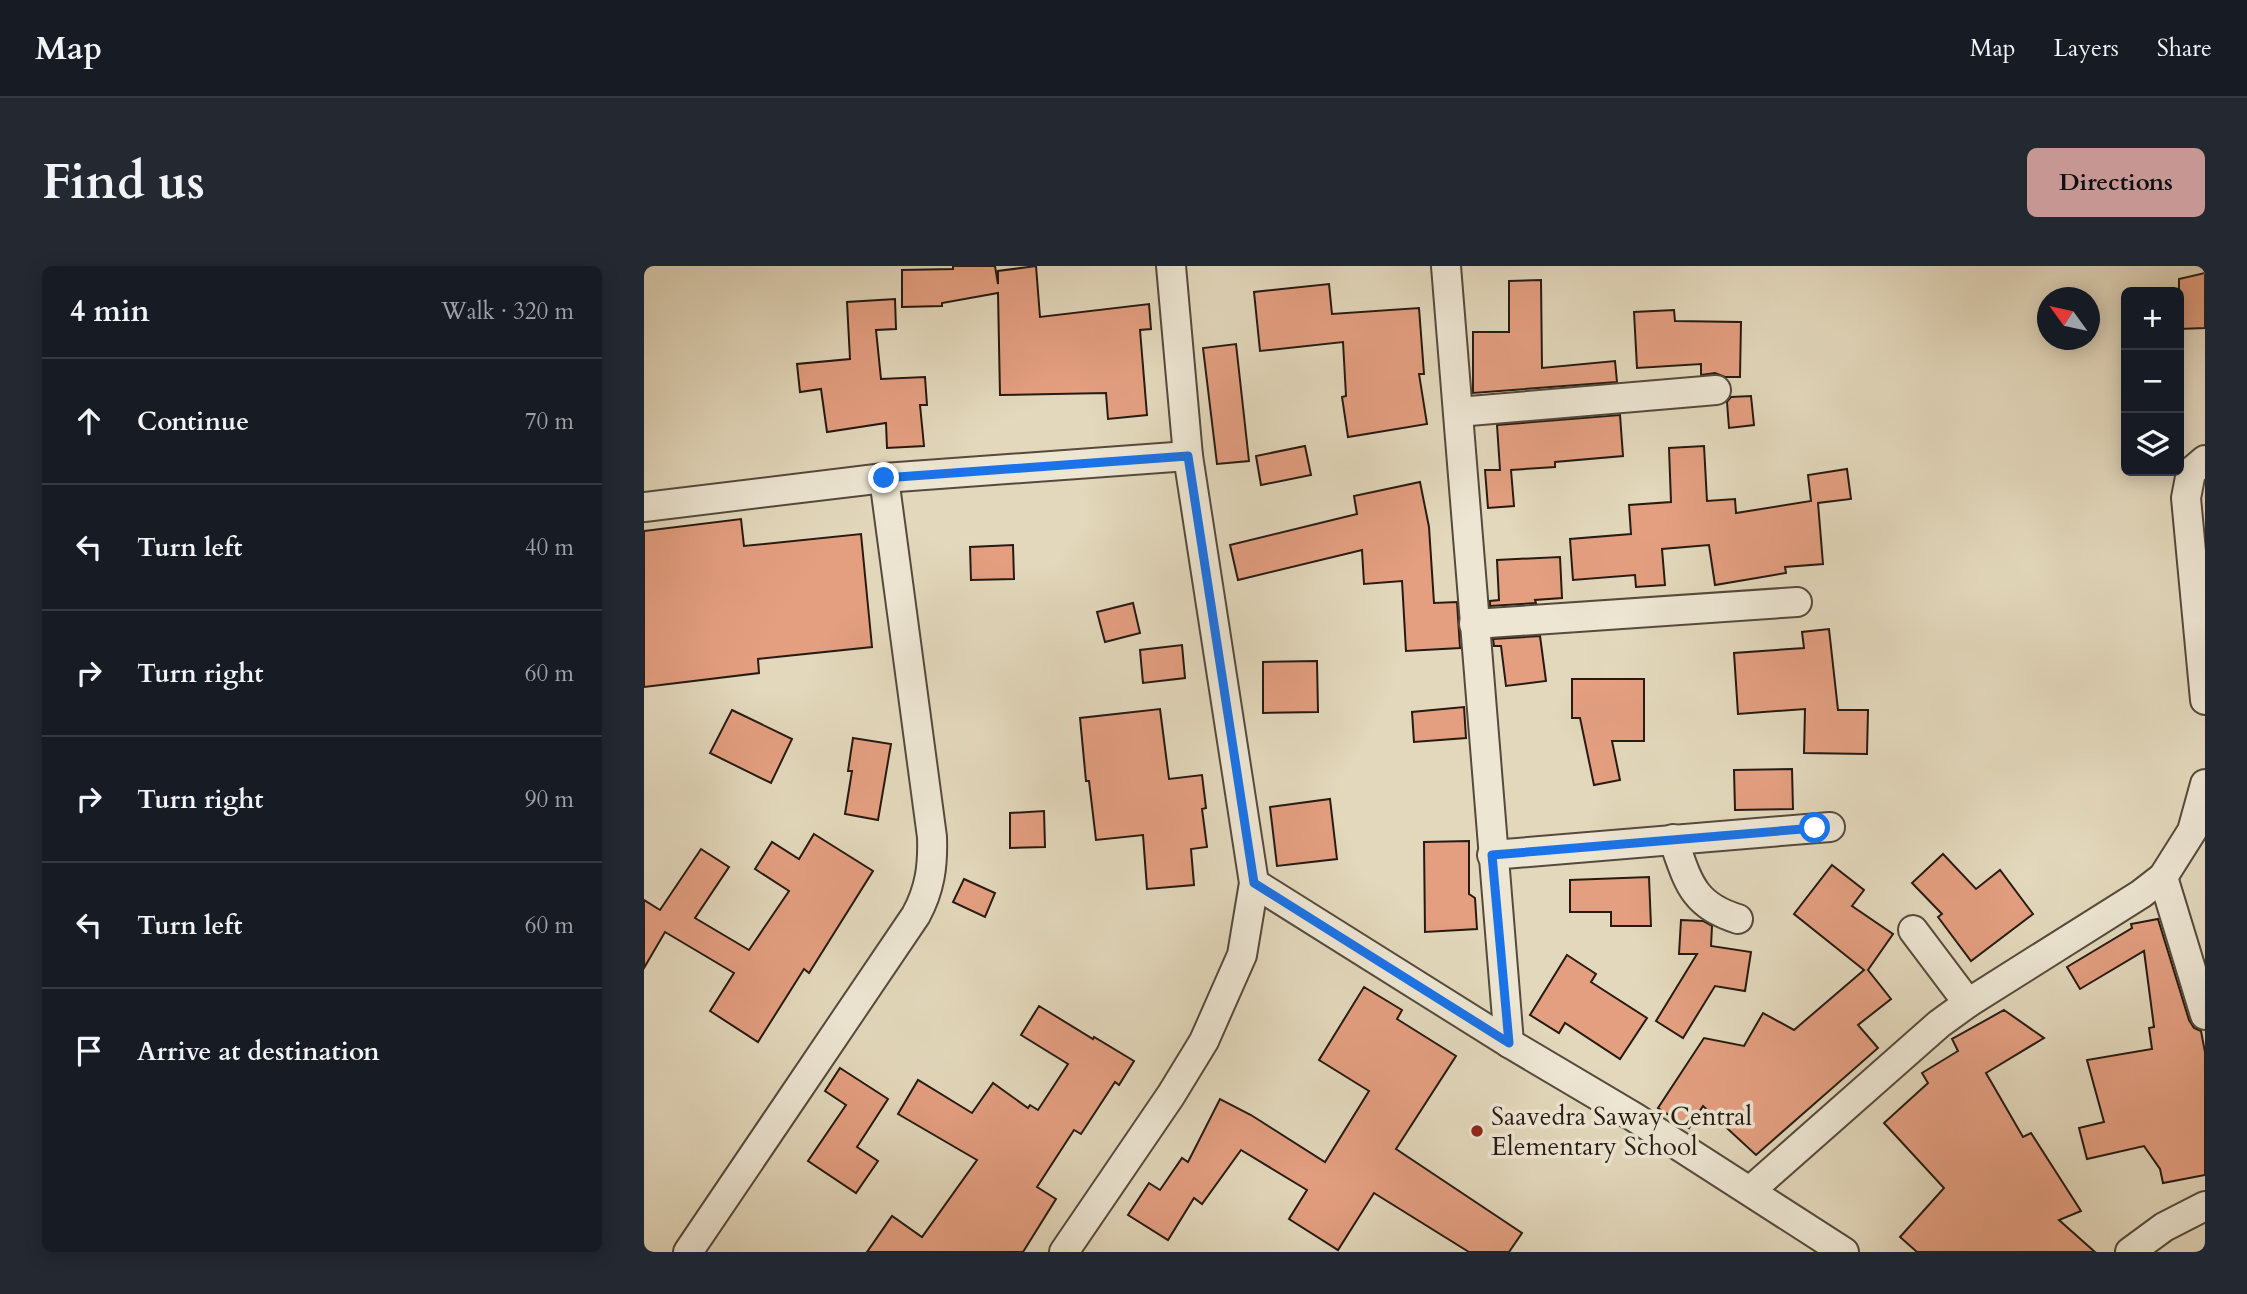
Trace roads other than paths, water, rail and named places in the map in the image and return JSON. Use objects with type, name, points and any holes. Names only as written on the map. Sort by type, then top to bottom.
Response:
[{"type":"street","points":[[1064,1252],[1171,1095],[1204,1041],[1242,955],[1254,883],[1188,456],[1171,266]]},
{"type":"street","points":[[1446,266],[1509,1043]]},
{"type":"street","points":[[1458,412],[1716,390]]},
{"type":"street","points":[[644,507],[884,478],[1188,456]]},
{"type":"street","points":[[2205,460],[2191,472],[2186,498],[2205,700]]},
{"type":"street","points":[[688,1252],[916,915],[930,881],[933,862],[932,837],[884,478]]},
{"type":"street","points":[[1474,624],[1797,602]]},
{"type":"street","points":[[1751,1190],[1939,1024],[2141,894],[2163,877],[2192,831],[2205,784]]},
{"type":"street","points":[[1492,855],[1830,827]]},
{"type":"street","points":[[1673,839],[1688,880],[1698,897],[1717,913],[1738,919]]},
{"type":"street","points":[[2163,877],[2205,1015]]},
{"type":"street","points":[[1254,883],[1509,1043],[1751,1190],[1844,1252]]},
{"type":"street","points":[[1913,930],[1968,1003]]},
{"type":"street","points":[[2130,1252],[2164,1227],[2205,1206]]},
{"type":"place","name":"Saavedra Saway Central Elementary School","points":[[1477,1131]]}]
